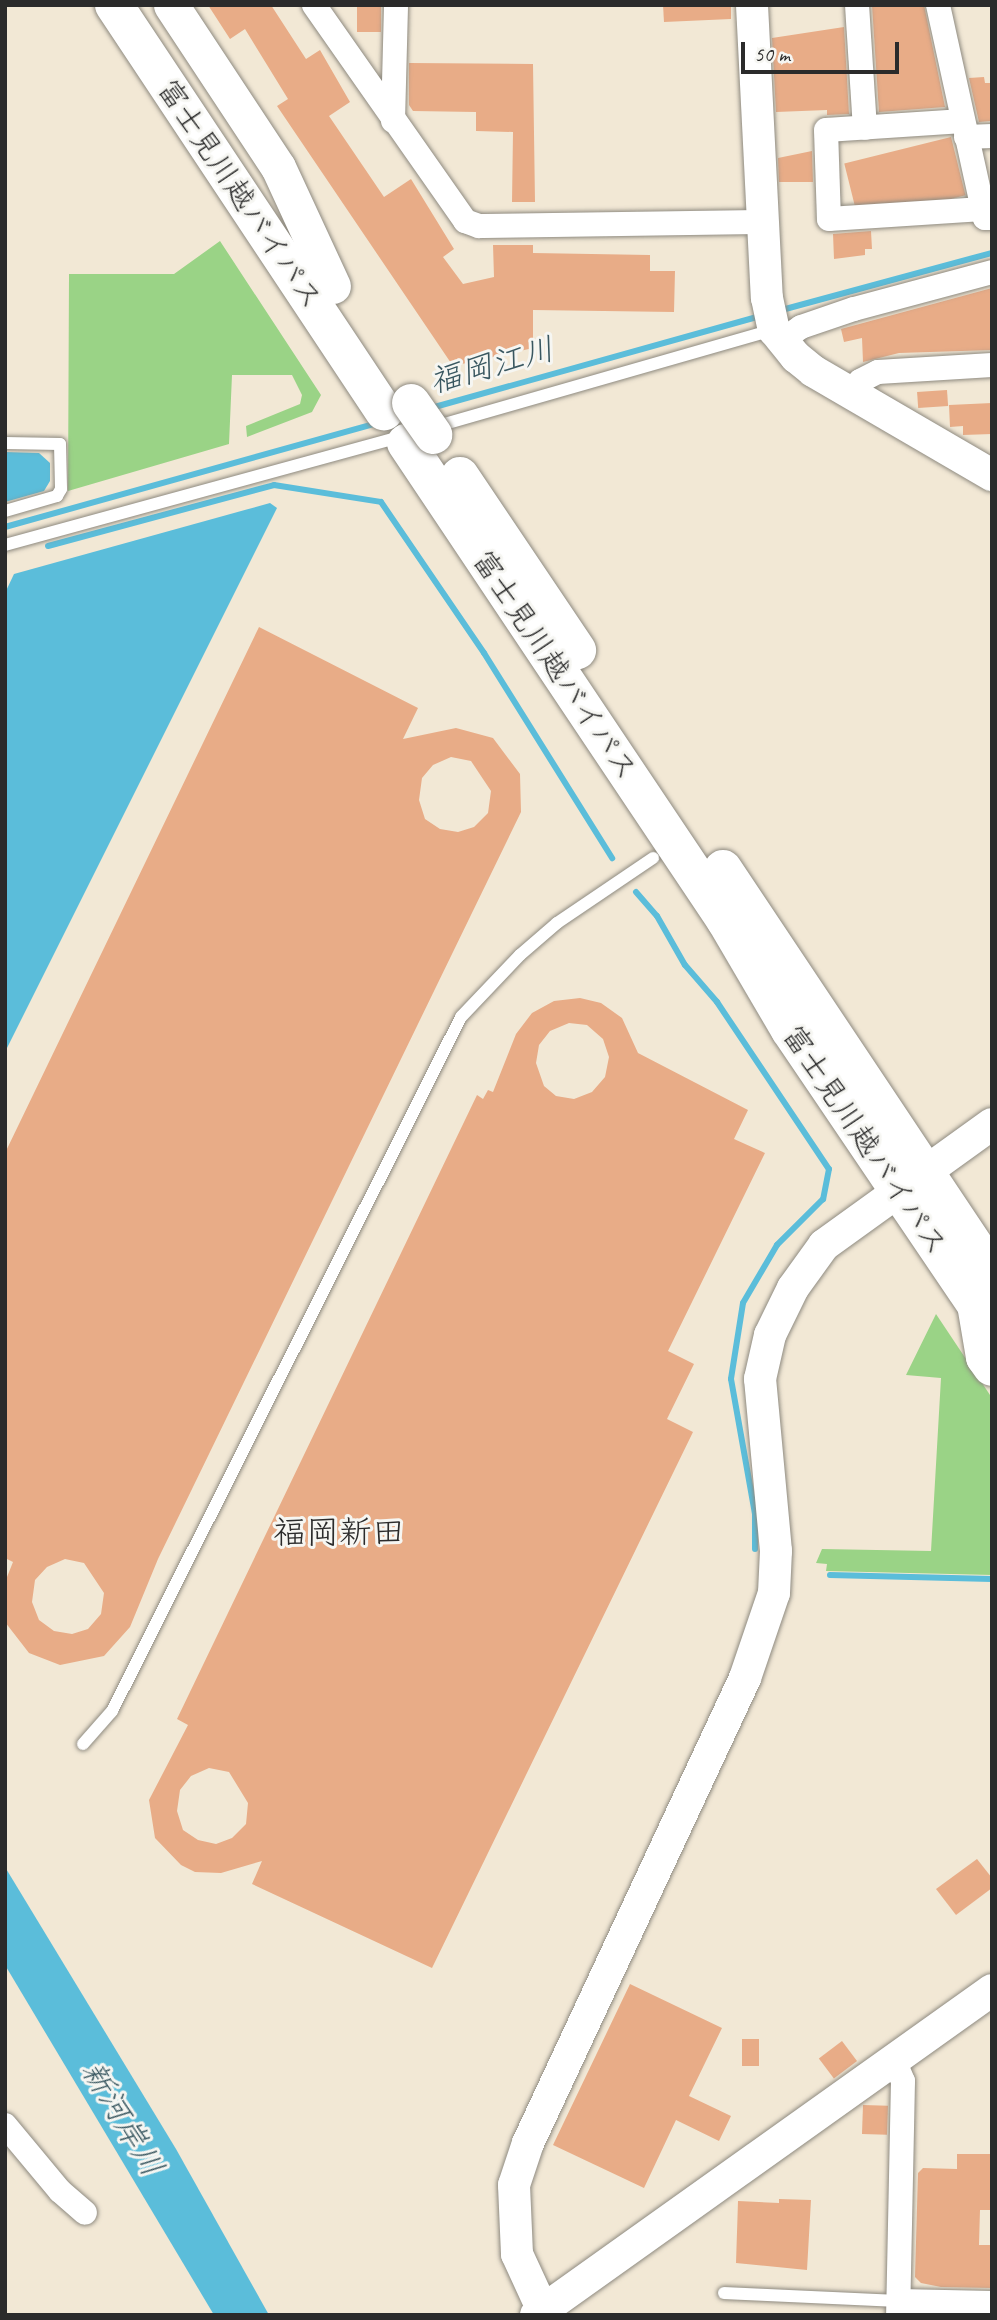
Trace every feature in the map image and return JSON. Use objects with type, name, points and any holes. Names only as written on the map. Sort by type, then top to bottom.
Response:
[{"type":"highway","name":"富士見川越バイパス","points":[[114,5],[803,988],[838,1015],[987,1301]]},
{"type":"highway","name":"富士見川越バイパス","points":[[146,5],[333,286],[398,407]]},
{"type":"highway","name":"富士見川越バイパス","points":[[419,439],[500,585],[726,921],[790,1030],[921,1177]]},
{"type":"highway","points":[[500,585],[536,675],[653,858],[726,965],[790,1030]]},
{"type":"highway","points":[[921,1177],[992,1232]]},
{"type":"highway","points":[[987,1301],[985,1357],[992,1367]]},
{"type":"main road","points":[[96,5],[145,52]]},
{"type":"main road","points":[[171,5],[278,167],[333,286]]},
{"type":"street","points":[[314,5],[454,210],[479,226],[764,222]]},
{"type":"street","points":[[393,121],[396,5]]},
{"type":"street","points":[[752,5],[764,222],[774,325],[813,371],[992,475]]},
{"type":"street","points":[[857,5],[865,128]]},
{"type":"street","points":[[938,5],[965,129],[987,214],[829,219],[826,131],[865,128],[965,129],[992,136]]},
{"type":"street","points":[[774,325],[801,327],[854,309],[992,272]]},
{"type":"street","points":[[852,394],[860,381],[878,372],[992,365]]},
{"type":"street","points":[[992,1124],[824,1245],[793,1288],[770,1335],[760,1379],[776,1551],[774,1593],[745,1678],[528,2143],[514,2185],[517,2255],[541,2313],[992,1990]]},
{"type":"street","points":[[894,2060],[903,2081],[898,2308],[992,2304]]},
{"type":"street","points":[[5,2125],[60,2191],[85,2213]]},
{"type":"lane","points":[[5,545],[219,485],[307,466],[774,325]]},
{"type":"lane","points":[[5,443],[60,444],[61,489],[57,496],[5,511]]},
{"type":"lane","points":[[83,1744],[112,1711],[461,1017],[520,955],[557,923],[653,858]]},
{"type":"lane","points":[[724,2293],[898,2308]]},
{"type":"green space","points":[[220,241],[321,395],[312,412],[247,437],[246,426],[300,404],[302,395],[292,375],[232,375],[229,444],[68,491],[69,274],[174,274]]},
{"type":"green space","points":[[936,1314],[992,1398],[992,1575],[826,1571],[827,1564],[816,1563],[822,1549],[931,1551],[941,1378],[906,1375]]},
{"type":"water","points":[[5,452],[39,453],[50,463],[50,481],[44,491],[5,502]]},
{"type":"water","points":[[270,503],[277,508],[5,1052],[5,593],[14,574]]},
{"type":"water","name":"新河岸川","points":[[5,1867],[176,2149],[269,2315],[214,2315],[5,1965]]},
{"type":"building","points":[[208,5],[271,5],[306,59],[320,50],[350,102],[329,116],[384,197],[411,179],[454,249],[443,257],[463,284],[494,277],[493,245],[533,245],[533,253],[650,255],[650,271],[675,271],[674,312],[533,310],[533,348],[453,366],[277,106],[288,99],[245,29],[230,39]]},
{"type":"building","points":[[357,5],[381,5],[381,32],[357,32]]},
{"type":"building","points":[[663,5],[731,5],[731,19],[664,22]]},
{"type":"building","points":[[872,5],[924,5],[945,107],[879,112]]},
{"type":"building","points":[[844,27],[849,114],[827,115],[827,110],[776,112],[772,38]]},
{"type":"building","points":[[409,63],[533,64],[535,202],[512,202],[513,132],[476,131],[476,112],[413,111],[409,105]]},
{"type":"building","points":[[984,77],[985,83],[992,83],[992,111],[990,121],[979,122],[969,78]]},
{"type":"building","points":[[951,137],[966,195],[859,222],[844,164]]},
{"type":"building","points":[[812,151],[813,182],[779,182],[778,158]]},
{"type":"building","points":[[871,231],[872,249],[865,249],[865,255],[834,259],[833,234]]},
{"type":"building","points":[[992,288],[992,350],[899,353],[863,362],[862,338],[844,342],[841,329]]},
{"type":"building","points":[[947,390],[948,406],[918,408],[917,392]]},
{"type":"building","points":[[992,403],[992,434],[963,435],[963,426],[950,427],[949,405]]},
{"type":"building","points":[[259,627],[418,708],[403,739],[456,728],[493,738],[520,774],[521,812],[158,1559],[130,1627],[104,1656],[60,1665],[29,1653],[5,1622],[5,1582],[13,1562],[5,1558],[5,1153]],"holes":[[[451,757],[471,761],[491,791],[488,813],[474,827],[458,832],[440,829],[425,819],[419,800],[422,778],[433,765]],[[65,1559],[84,1563],[104,1593],[101,1614],[88,1629],[72,1634],[54,1631],[39,1620],[32,1602],[35,1580],[47,1567]]]},
{"type":"building","points":[[580,998],[601,1003],[622,1018],[638,1053],[748,1110],[734,1139],[765,1153],[668,1351],[694,1364],[667,1419],[693,1432],[432,1968],[252,1884],[262,1861],[221,1873],[195,1872],[181,1865],[155,1838],[149,1800],[188,1725],[177,1719],[477,1095],[483,1099],[488,1090],[493,1092],[516,1034],[532,1013],[554,1001]],"holes":[[[569,1023],[587,1025],[603,1039],[609,1057],[605,1077],[592,1092],[574,1099],[556,1096],[544,1086],[536,1063],[539,1045],[550,1031]],[[209,1768],[229,1772],[248,1803],[246,1824],[232,1838],[216,1844],[198,1840],[183,1830],[177,1811],[180,1790],[191,1776]]]},
{"type":"building","points":[[977,1859],[992,1878],[992,1888],[956,1915],[936,1889]]},
{"type":"building","points":[[630,1984],[722,2028],[689,2096],[731,2116],[719,2141],[676,2120],[644,2188],[553,2145]]},
{"type":"building","points":[[742,2039],[759,2039],[759,2066],[742,2066]]},
{"type":"building","points":[[842,2041],[857,2061],[834,2078],[819,2058]]},
{"type":"building","points":[[863,2105],[888,2106],[887,2135],[862,2134]]},
{"type":"building","points":[[957,2154],[992,2154],[992,2210],[980,2210],[979,2245],[992,2245],[992,2288],[941,2287],[921,2283],[915,2277],[918,2173],[923,2168],[957,2169]]},
{"type":"building","points":[[779,2199],[811,2200],[807,2270],[736,2263],[738,2201],[779,2203]]},
{"type":"waterway","name":"福岡江川","points":[[778,311],[992,253]]},
{"type":"waterway","name":"福岡江川","points":[[431,408],[761,316]]},
{"type":"waterway","name":"福岡江川","points":[[5,527],[380,422]]},
{"type":"waterway","points":[[48,546],[274,485],[381,502],[484,653],[612,858]]},
{"type":"waterway","points":[[636,892],[657,916],[685,965],[717,1002],[829,1169],[823,1199],[777,1245],[743,1303],[731,1379],[755,1514],[755,1549]]},
{"type":"waterway","points":[[830,1575],[992,1579]]},
{"type":"district","name":"福岡新田","points":[[339,1533]]}]
